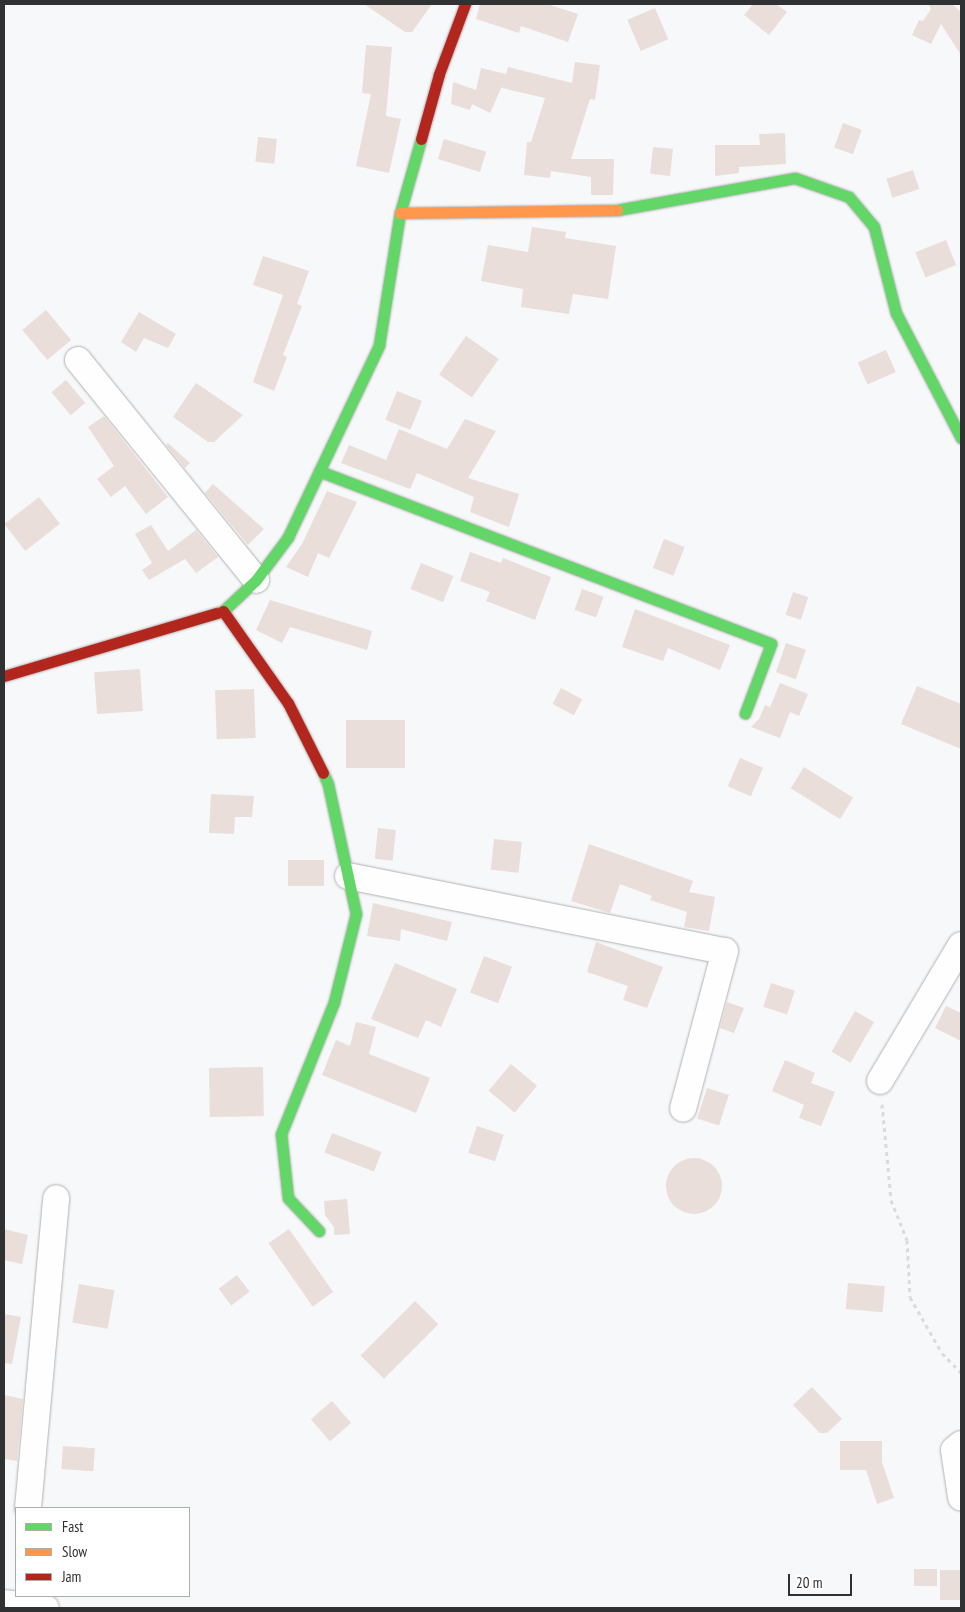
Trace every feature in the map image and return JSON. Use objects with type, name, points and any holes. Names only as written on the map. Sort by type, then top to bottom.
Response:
[{"type":"street","points":[[4,676],[223,611],[256,580],[288,537],[379,346],[400,213],[439,74],[464,5]]},
{"type":"street","points":[[400,213],[632,210],[795,178],[849,197],[874,226],[896,313],[961,438]]},
{"type":"street","points":[[78,360],[256,580]]},
{"type":"street","points":[[319,470],[771,644],[746,713]]},
{"type":"street","points":[[223,611],[288,703],[328,784],[356,914],[334,1002],[281,1134],[288,1198],[319,1231]]},
{"type":"street","points":[[348,876],[725,950],[683,1109]]},
{"type":"street","points":[[880,1081],[961,945]]},
{"type":"street","points":[[28,1507],[56,1198]]},
{"type":"street","points":[[961,1444],[954,1450],[961,1497]]},
{"type":"street","points":[[15,1603],[46,1608]]},
{"type":"path","points":[[880,1081],[891,1200],[907,1240],[910,1297],[942,1353],[961,1373]]},
{"type":"building","points":[[364,4],[432,4],[412,32],[405,32]]},
{"type":"building","points":[[480,4],[547,4],[578,14],[568,42],[521,26],[519,33],[476,19]]},
{"type":"building","points":[[753,4],[776,4],[787,12],[769,35],[744,15]]},
{"type":"building","points":[[928,4],[952,4],[961,12],[961,55],[941,24],[931,44],[912,35],[919,20],[923,21],[931,9]]},
{"type":"building","points":[[655,8],[668,39],[641,51],[627,20]]},
{"type":"building","points":[[366,45],[392,47],[386,116],[401,119],[389,173],[356,166],[371,94],[362,93]]},
{"type":"building","points":[[575,62],[600,65],[595,100],[590,99],[571,159],[614,159],[613,195],[591,195],[591,177],[551,171],[550,178],[524,175],[527,142],[531,142],[545,98],[502,88],[503,84],[490,113],[472,104],[470,110],[451,104],[453,82],[476,90],[481,68],[506,74],[508,67],[572,83]]},
{"type":"building","points":[[843,123],[862,130],[853,154],[834,147]]},
{"type":"building","points":[[785,133],[786,164],[739,167],[739,173],[715,176],[715,145],[760,145],[759,134]]},
{"type":"building","points":[[258,137],[277,139],[274,164],[255,162]]},
{"type":"building","points":[[444,139],[486,152],[480,172],[438,159]]},
{"type":"building","points":[[653,147],[673,149],[670,176],[650,174]]},
{"type":"building","points":[[913,170],[919,189],[893,198],[886,179]]},
{"type":"building","points":[[532,227],[566,232],[565,238],[616,246],[608,299],[573,294],[569,314],[521,307],[523,289],[481,281],[488,245],[528,252]]},
{"type":"building","points":[[946,240],[956,265],[926,277],[915,252]]},
{"type":"building","points":[[263,256],[309,271],[297,304],[302,306],[283,355],[287,357],[274,391],[253,382],[283,295],[253,285]]},
{"type":"building","points":[[46,310],[71,340],[47,360],[22,330]]},
{"type":"building","points":[[139,312],[176,334],[168,348],[144,338],[136,352],[121,342]]},
{"type":"building","points":[[466,336],[499,359],[472,397],[439,375]]},
{"type":"building","points":[[886,350],[896,372],[867,385],[858,363]]},
{"type":"building","points":[[66,380],[85,403],[71,415],[51,392]]},
{"type":"building","points":[[196,383],[243,415],[214,442],[208,442],[173,417]]},
{"type":"building","points":[[397,391],[422,401],[410,430],[385,420]]},
{"type":"building","points":[[104,416],[168,497],[146,514],[125,486],[111,497],[97,479],[114,466],[88,427]]},
{"type":"building","points":[[465,419],[496,431],[468,478],[519,494],[509,527],[470,512],[474,497],[417,473],[410,489],[341,463],[349,445],[386,460],[399,429],[447,449]]},
{"type":"building","points":[[168,443],[190,463],[185,468],[166,445]]},
{"type":"building","points":[[213,484],[264,529],[248,545],[205,493]]},
{"type":"building","points":[[327,491],[357,502],[329,558],[318,553],[308,577],[286,567],[302,544]]},
{"type":"building","points":[[39,497],[60,524],[25,551],[4,524]]},
{"type":"building","points":[[151,525],[168,551],[196,530],[218,557],[196,573],[185,559],[149,580],[142,570],[152,563],[135,534]]},
{"type":"building","points":[[664,539],[685,547],[673,576],[653,568]]},
{"type":"building","points":[[470,552],[501,563],[503,558],[551,577],[535,620],[486,601],[490,592],[460,581]]},
{"type":"building","points":[[421,563],[453,576],[443,602],[411,589]]},
{"type":"building","points":[[582,589],[604,597],[596,618],[574,610]]},
{"type":"building","points":[[793,592],[808,597],[801,620],[786,615]]},
{"type":"building","points":[[270,600],[372,631],[367,650],[290,627],[282,643],[256,630]]},
{"type":"building","points":[[635,609],[730,645],[720,670],[668,648],[663,661],[622,647]]},
{"type":"building","points":[[786,643],[806,650],[796,679],[776,672]]},
{"type":"building","points":[[140,669],[143,711],[97,714],[94,672]]},
{"type":"building","points":[[780,683],[808,694],[799,716],[790,712],[780,738],[751,727],[759,719],[765,705],[770,707]]},
{"type":"building","points":[[917,686],[961,704],[961,749],[901,724]]},
{"type":"building","points":[[561,688],[582,699],[574,715],[553,704]]},
{"type":"building","points":[[254,689],[256,738],[217,739],[215,690]]},
{"type":"building","points":[[346,720],[405,720],[405,768],[346,768]]},
{"type":"building","points":[[740,758],[763,768],[751,796],[728,787]]},
{"type":"building","points":[[804,767],[853,798],[840,819],[791,788]]},
{"type":"building","points":[[211,794],[254,796],[252,817],[235,817],[234,834],[209,833]]},
{"type":"building","points":[[378,828],[396,830],[393,861],[375,859]]},
{"type":"building","points":[[494,839],[522,842],[519,873],[491,870]]},
{"type":"building","points":[[589,844],[693,881],[689,892],[715,897],[709,931],[684,927],[687,912],[650,900],[652,896],[620,884],[610,913],[571,901]]},
{"type":"building","points":[[288,860],[324,860],[324,886],[288,886]]},
{"type":"building","points":[[373,903],[452,922],[447,941],[401,929],[400,941],[367,936]]},
{"type":"building","points":[[596,942],[663,967],[647,1008],[623,1000],[628,986],[587,972]]},
{"type":"building","points":[[484,956],[512,967],[498,1003],[470,992]]},
{"type":"building","points":[[395,963],[457,989],[441,1027],[426,1020],[418,1038],[371,1019]]},
{"type":"building","points":[[771,983],[795,991],[787,1015],[763,1007]]},
{"type":"building","points":[[727,1002],[744,1008],[734,1033],[720,1028]]},
{"type":"building","points":[[946,1006],[961,1013],[961,1041],[935,1028]]},
{"type":"building","points":[[855,1011],[874,1022],[851,1063],[832,1052]]},
{"type":"building","points":[[356,1022],[376,1027],[369,1054],[430,1078],[416,1113],[322,1075],[336,1040],[350,1046]]},
{"type":"building","points":[[785,1060],[815,1073],[811,1083],[835,1092],[821,1126],[799,1118],[804,1105],[772,1091]]},
{"type":"building","points":[[511,1064],[537,1086],[515,1113],[489,1091]]},
{"type":"building","points":[[263,1067],[264,1116],[210,1117],[209,1068]]},
{"type":"building","points":[[707,1088],[729,1095],[719,1126],[697,1118]]},
{"type":"building","points":[[477,1126],[504,1135],[495,1161],[468,1153]]},
{"type":"building","points":[[332,1133],[381,1152],[374,1172],[324,1153]]},
{"type":"building","points":[[688,1158],[700,1158],[710,1162],[718,1170],[722,1186],[718,1202],[710,1210],[700,1214],[688,1214],[678,1210],[670,1202],[666,1192],[666,1180],[670,1170],[678,1162]]},
{"type":"building","points":[[347,1199],[350,1234],[334,1235],[334,1227],[325,1215],[324,1201]]},
{"type":"building","points":[[4,1229],[28,1235],[22,1264],[4,1260]]},
{"type":"building","points":[[289,1229],[333,1292],[313,1306],[269,1243]]},
{"type":"building","points":[[237,1275],[250,1292],[231,1306],[219,1289]]},
{"type":"building","points":[[848,1283],[885,1286],[883,1312],[846,1309]]},
{"type":"building","points":[[79,1284],[114,1290],[108,1329],[72,1322]]},
{"type":"building","points":[[415,1301],[438,1324],[384,1379],[361,1355]]},
{"type":"building","points":[[4,1314],[21,1317],[12,1364],[4,1363]]},
{"type":"building","points":[[812,1387],[842,1419],[827,1433],[820,1433],[793,1405]]},
{"type":"building","points":[[4,1395],[23,1399],[17,1461],[4,1459]]},
{"type":"building","points":[[332,1401],[351,1423],[330,1441],[311,1419]]},
{"type":"building","points":[[840,1441],[882,1441],[882,1462],[894,1498],[877,1504],[866,1470],[840,1470]]},
{"type":"building","points":[[63,1446],[95,1448],[93,1471],[61,1469]]},
{"type":"building","points":[[914,1569],[937,1569],[937,1586],[914,1586]]},
{"type":"building","points":[[940,1570],[961,1570],[961,1600],[940,1600]]},
{"type":"traffic: fast","points":[[217,613],[223,611],[256,580],[288,537],[379,345],[400,213],[421,139]]},
{"type":"traffic: fast","points":[[617,210],[795,178],[849,197],[874,227],[896,313],[961,438]]},
{"type":"traffic: fast","points":[[319,471],[771,644],[745,713]]},
{"type":"traffic: fast","points":[[319,1231],[288,1198],[281,1134],[334,1002],[356,914],[328,784],[323,773]]},
{"type":"traffic: slow","points":[[400,213],[617,210]]},
{"type":"traffic: jam","points":[[421,139],[439,74],[465,4]]},
{"type":"traffic: jam","points":[[223,611],[288,703],[323,773]]},
{"type":"traffic: jam","points":[[4,676],[217,613]]}]
